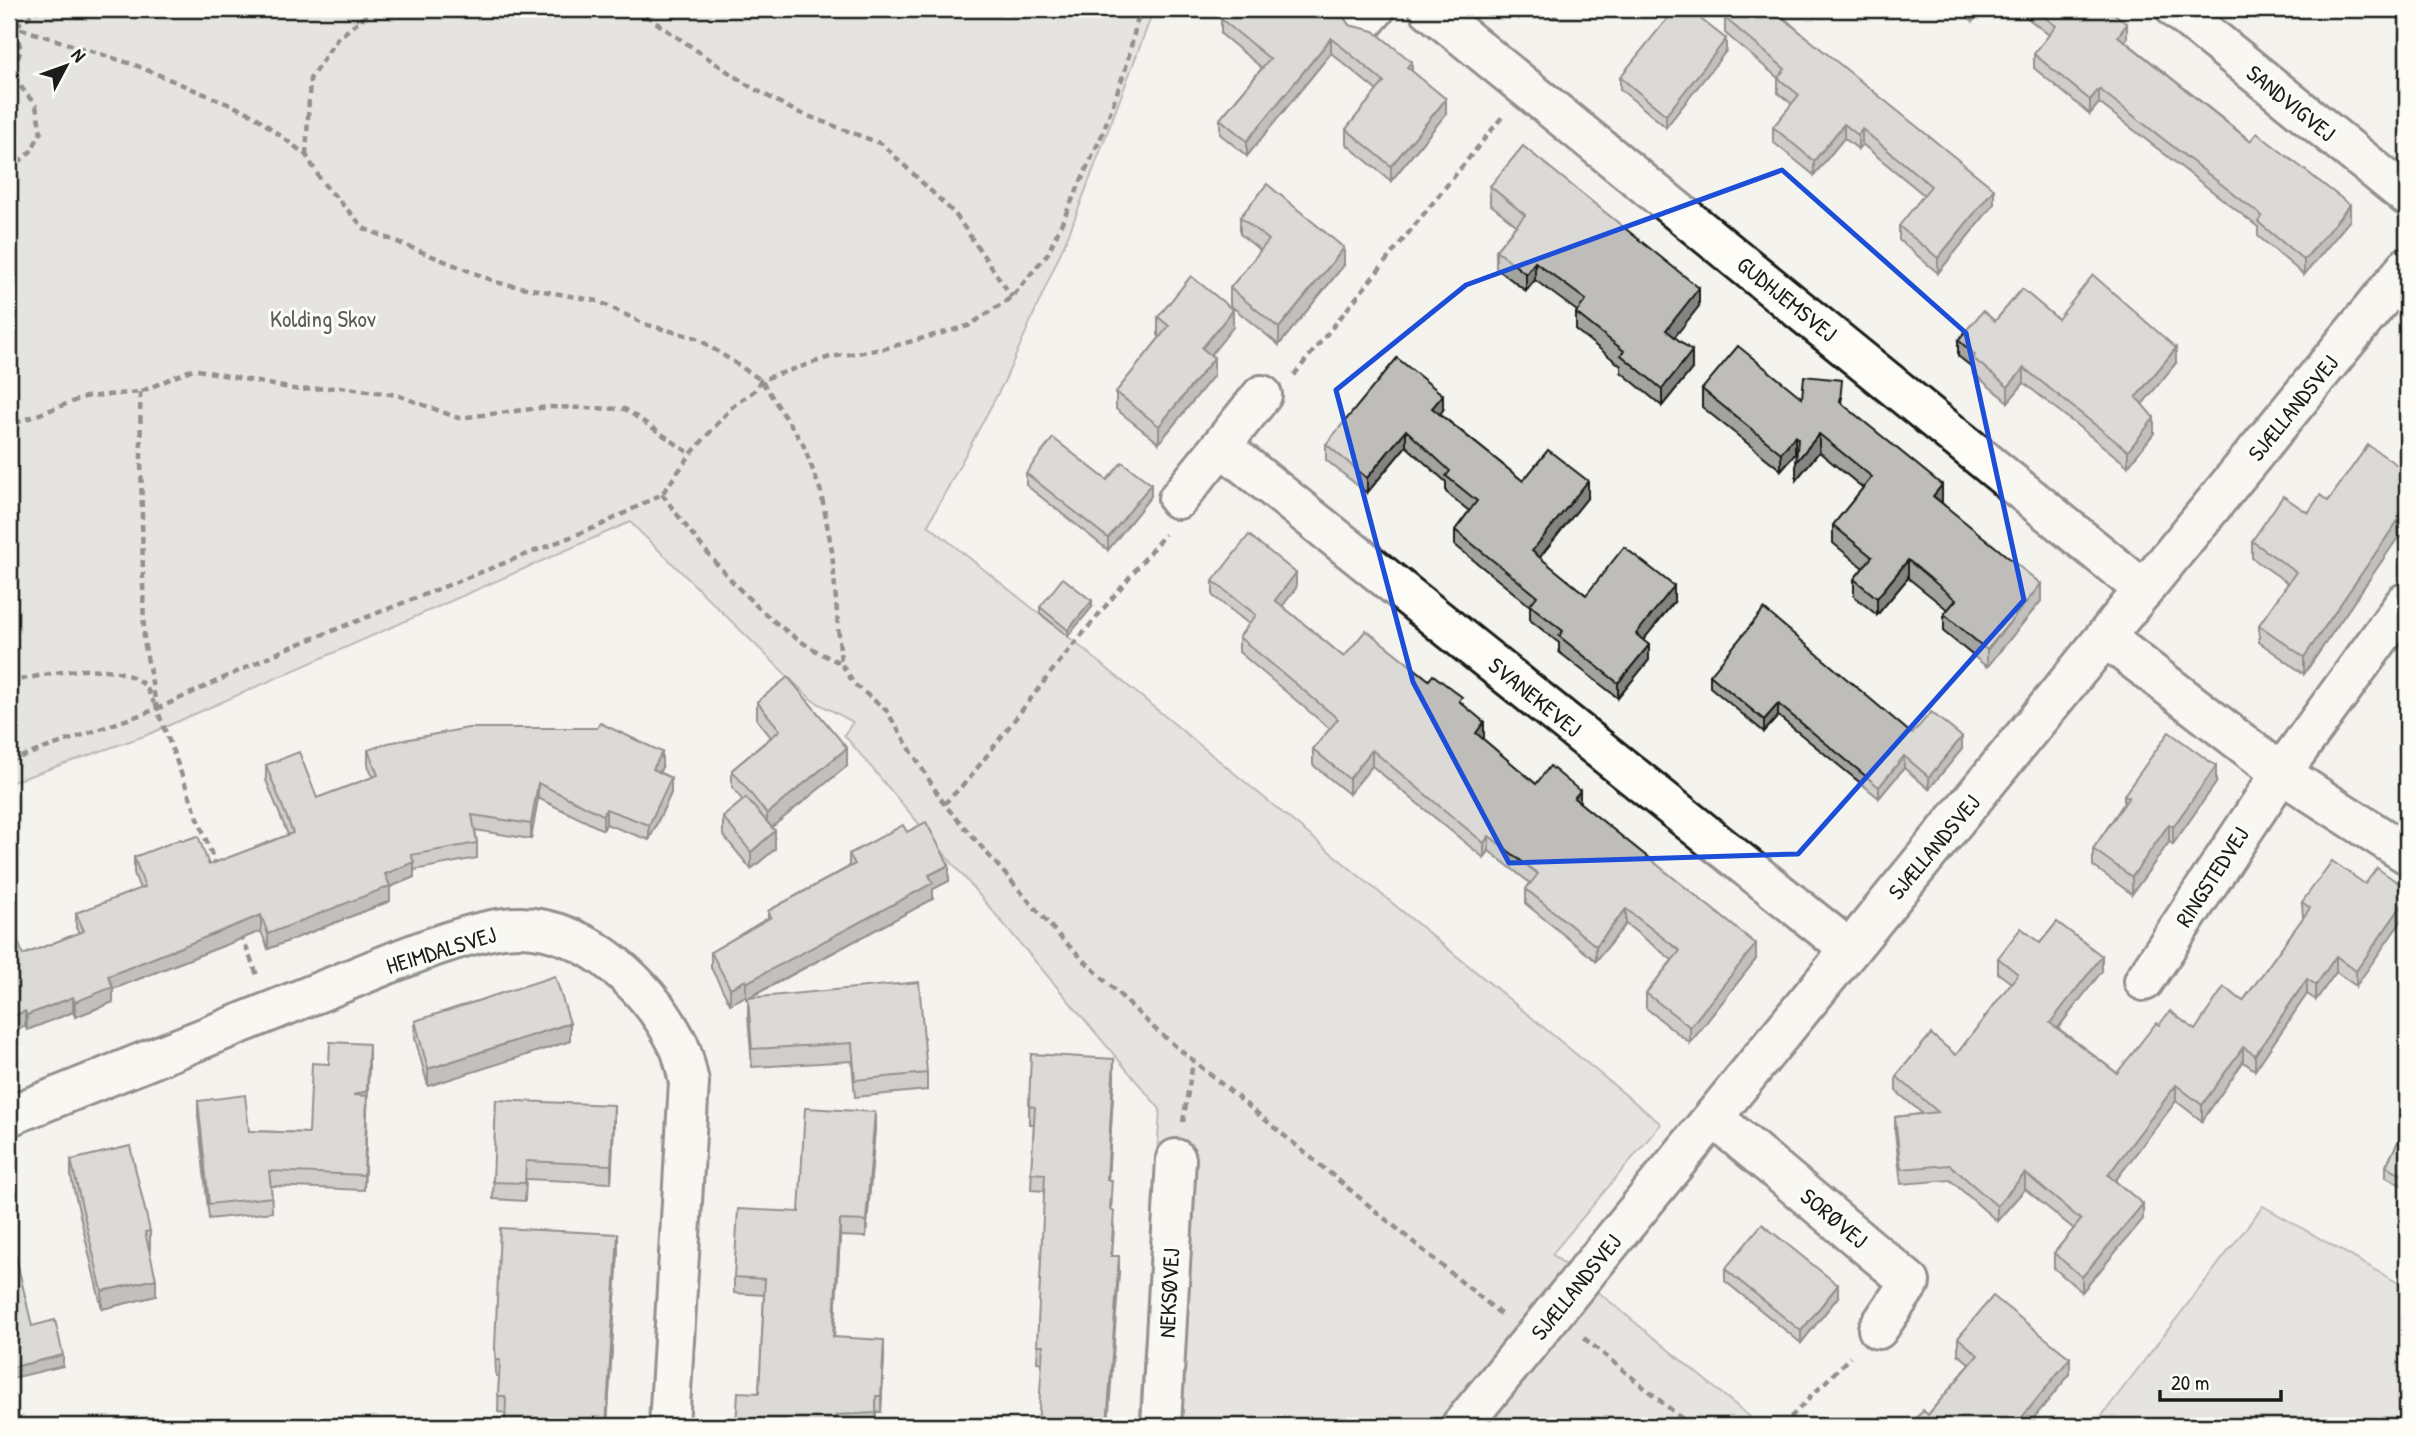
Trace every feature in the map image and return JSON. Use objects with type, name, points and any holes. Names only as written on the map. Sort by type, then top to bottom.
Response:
[{"type":"street","name":"GUDHJEMSVEJ","points":[[1429,9],[2144,590]]},
{"type":"street","name":"SANDVIGVEJ","points":[[2176,9],[2407,196]]},
{"type":"street","name":"SJÆLLANDSVEJ","points":[[1461,1426],[2407,267]]},
{"type":"street","points":[[1178,499],[1262,394]]},
{"type":"street","name":"SVANEKEVEJ","points":[[1221,446],[1849,949]]},
{"type":"street","name":"RINGSTEDVEJ","points":[[2144,981],[2281,773],[2405,603]]},
{"type":"street","points":[[2106,638],[2281,773],[2407,854]]},
{"type":"street","name":"HEIMDALSVEJ","points":[[9,1116],[424,950],[520,927],[565,934],[601,955],[634,983],[663,1018],[680,1049],[689,1082],[669,1426]]},
{"type":"street","name":"SORØVEJ","points":[[1714,1118],[1910,1282],[1878,1329]]},
{"type":"street","name":"NEKSØVEJ","points":[[1161,1426],[1177,1159]]},
{"type":"path","points":[[12,26],[40,9]]},
{"type":"path","points":[[306,155],[310,79],[337,38],[374,9]]},
{"type":"path","points":[[636,9],[749,86],[795,111],[882,144],[955,214],[1012,297]]},
{"type":"path","points":[[9,761],[157,709],[298,644],[601,525],[662,494],[691,454],[733,406],[755,390],[761,380],[830,358],[883,349],[968,326],[1012,297],[1048,253],[1097,147],[1126,68],[1140,9]]},
{"type":"path","points":[[9,81],[22,50],[12,26]]},
{"type":"path","points":[[12,26],[135,65],[252,114],[306,155],[322,182],[365,229],[499,283],[598,302],[644,324],[697,338],[761,380],[803,444],[821,492],[832,551],[841,663],[854,684],[886,710],[944,804],[1062,939],[1155,1029],[1193,1061],[1544,1327],[1691,1426]]},
{"type":"path","points":[[9,171],[31,151],[41,132],[36,106],[12,74]]},
{"type":"path","points":[[1262,394],[1276,397],[1527,86]]},
{"type":"path","points":[[9,433],[16,423],[85,397],[140,392],[193,369],[299,390],[340,387],[397,395],[458,418],[548,407],[625,409],[691,454]]},
{"type":"path","points":[[140,392],[144,641],[157,709]]},
{"type":"path","points":[[9,416],[16,423]]},
{"type":"path","points":[[662,494],[699,545],[781,627],[814,652],[841,663]]},
{"type":"path","points":[[944,804],[968,780],[1052,671],[1182,515],[1178,499]]},
{"type":"path","points":[[9,682],[74,669],[119,674],[143,684],[157,709],[219,873]]},
{"type":"path","points":[[238,923],[271,1012]]},
{"type":"path","points":[[1177,1159],[1193,1061]]},
{"type":"path","points":[[1782,1426],[1878,1329]]},
{"type":"highlighted area","points":[[1782,170],[1966,333],[2024,600],[1798,854],[1509,863],[1413,682],[1336,390],[1466,285]]},
{"type":"green space","name":"Kolding Skov","points":[[9,9],[1154,9],[1070,231],[1005,380],[928,525],[1071,639],[1661,1124],[1552,1254],[1761,1426],[1139,1426],[1160,1109],[844,735],[853,722],[812,700],[630,522],[147,735],[9,783]]},
{"type":"green space","points":[[2263,1206],[2407,1288],[2407,1426],[2094,1426]]},
{"type":"building","points":[[1230,9],[1342,9],[1349,25],[1374,31],[1412,62],[1407,67],[1446,99],[1391,166],[1346,129],[1384,82],[1331,38],[1247,141],[1220,119],[1270,59],[1221,19]]},
{"type":"building","points":[[1675,9],[1688,9],[1726,39],[1666,115],[1620,77]]},
{"type":"building","points":[[1732,9],[1776,9],[1774,11],[1994,189],[1938,258],[1899,226],[1931,186],[1862,129],[1858,135],[1844,124],[1814,161],[1773,127],[1799,95],[1778,78],[1785,69],[1725,18]]},
{"type":"building","points":[[2034,9],[2109,9],[2127,24],[2118,36],[2250,141],[2257,133],[2350,205],[2304,260],[2258,222],[2262,216],[2099,89],[2090,100],[2034,54],[2056,26]]},
{"type":"building","points":[[1523,146],[1699,288],[1666,330],[1692,351],[1662,389],[1621,355],[1624,351],[1576,313],[1586,300],[1535,262],[1526,274],[1496,250],[1525,215],[1490,186]]},
{"type":"building","points":[[1267,184],[1344,248],[1279,328],[1230,288],[1269,240],[1240,217]]},
{"type":"building","points":[[2093,275],[2176,348],[2136,397],[2154,418],[2128,451],[2024,368],[2008,387],[1973,358],[1975,355],[1958,340],[1983,311],[1995,321],[2022,289],[2058,319]]},
{"type":"building","points":[[1191,276],[1233,310],[1202,348],[1214,358],[1159,426],[1116,392],[1169,326],[1158,317]]},
{"type":"building","points":[[1738,346],[1802,398],[1804,376],[1842,380],[1840,402],[1942,485],[1933,496],[2041,584],[1987,650],[1944,614],[1956,600],[1908,560],[1877,598],[1854,579],[1872,557],[1833,525],[1872,477],[1819,434],[1796,462],[1798,439],[1795,436],[1781,453],[1702,389]]},
{"type":"building","points":[[1397,358],[1443,395],[1432,408],[1523,481],[1548,450],[1588,481],[1532,551],[1586,595],[1624,547],[1674,586],[1636,634],[1649,645],[1618,683],[1559,636],[1563,631],[1530,605],[1537,596],[1455,530],[1477,501],[1446,476],[1450,471],[1406,430],[1367,478],[1326,444]]},
{"type":"building","points":[[1053,438],[1107,480],[1122,462],[1151,484],[1108,538],[1026,473]]},
{"type":"building","points":[[2368,445],[2403,469],[2407,464],[2407,524],[2399,519],[2304,657],[2259,625],[2296,572],[2252,541],[2283,496],[2308,513],[2320,495],[2328,501]]},
{"type":"building","points":[[1249,535],[1296,573],[1275,600],[1344,657],[1366,630],[1429,680],[1433,675],[1462,697],[1459,701],[1484,722],[1476,733],[1536,784],[1550,766],[1580,791],[1574,798],[1756,944],[1690,1027],[1646,993],[1680,951],[1626,909],[1596,946],[1526,889],[1538,874],[1489,836],[1484,843],[1372,750],[1349,779],[1313,749],[1338,719],[1239,637],[1256,615],[1213,581]]},
{"type":"building","points":[[1063,578],[1092,601],[1068,630],[1040,607]]},
{"type":"building","points":[[1764,609],[1912,734],[1931,712],[1962,737],[1929,777],[1904,756],[1879,787],[1778,704],[1764,720],[1710,675]]},
{"type":"building","points":[[788,677],[847,748],[767,814],[732,770],[780,730],[757,702]]},
{"type":"building","points":[[600,723],[662,752],[653,769],[671,778],[649,825],[606,809],[603,815],[538,783],[531,824],[472,815],[477,843],[411,855],[414,862],[385,874],[390,886],[268,934],[261,915],[108,976],[113,987],[75,1002],[73,997],[27,1015],[25,1011],[9,1018],[9,929],[13,927],[23,955],[84,931],[76,913],[145,887],[134,857],[181,839],[182,841],[198,836],[209,865],[293,833],[266,765],[299,752],[317,798],[378,775],[368,750],[388,743],[468,728],[597,728]]},
{"type":"building","points":[[2169,732],[2216,766],[2173,827],[2169,824],[2132,877],[2093,849],[2129,797],[2124,795]]},
{"type":"building","points":[[746,798],[775,831],[751,852],[723,817]]},
{"type":"building","points":[[926,822],[949,865],[929,875],[933,883],[746,983],[746,980],[730,988],[711,952],[771,917],[768,911],[855,864],[849,854],[903,825],[907,832]]},
{"type":"building","points":[[2332,861],[2365,884],[2377,868],[2407,889],[2407,898],[2356,971],[2336,956],[2316,985],[2307,979],[2255,1055],[2243,1047],[2202,1105],[2176,1085],[2108,1175],[2143,1204],[2082,1277],[2054,1253],[2081,1220],[2025,1173],[1997,1206],[1950,1165],[1901,1169],[1895,1117],[1938,1112],[1896,1076],[1931,1034],[1956,1055],[2018,974],[1998,958],[2021,928],[2040,943],[2057,922],[2102,956],[2050,1023],[2117,1073],[2156,1023],[2159,1025],[2170,1011],[2195,1030],[2224,987],[2243,1001],[2310,908],[2302,902]]},
{"type":"building","points":[[555,976],[570,1023],[428,1069],[415,1021]]},
{"type":"building","points":[[919,982],[927,1073],[855,1080],[852,1043],[752,1049],[748,998]]},
{"type":"building","points":[[330,1042],[369,1044],[367,1091],[353,1095],[367,1096],[364,1175],[269,1171],[272,1197],[209,1204],[198,1101],[245,1095],[249,1131],[309,1133],[312,1063],[329,1064]]},
{"type":"building","points":[[1031,1054],[1114,1059],[1107,1180],[1112,1180],[1110,1210],[1114,1211],[1111,1256],[1119,1256],[1107,1426],[1038,1426],[1043,1345],[1037,1345],[1045,1174],[1031,1173],[1035,1107],[1029,1106]]},
{"type":"building","points":[[496,1100],[614,1105],[611,1165],[526,1161],[525,1183],[493,1182]]},
{"type":"building","points":[[805,1108],[875,1112],[866,1221],[840,1220],[833,1337],[884,1340],[881,1396],[876,1396],[876,1413],[836,1415],[836,1426],[736,1426],[738,1392],[759,1393],[765,1279],[734,1277],[738,1209],[799,1212]]},
{"type":"building","points":[[2407,1124],[2407,1177],[2386,1166]]},
{"type":"building","points":[[130,1146],[150,1231],[145,1232],[156,1279],[102,1291],[71,1160]]},
{"type":"building","points":[[1762,1224],[1838,1285],[1801,1331],[1725,1269]]},
{"type":"building","points":[[500,1228],[618,1234],[606,1426],[505,1426],[506,1400],[505,1396],[498,1396],[500,1360],[496,1360],[495,1348]]},
{"type":"building","points":[[9,1240],[12,1240],[32,1326],[55,1320],[63,1355],[9,1368]]},
{"type":"building","points":[[1993,1296],[2070,1358],[2015,1426],[1910,1426],[1923,1410],[1928,1415],[1978,1355],[1958,1338]]}]
